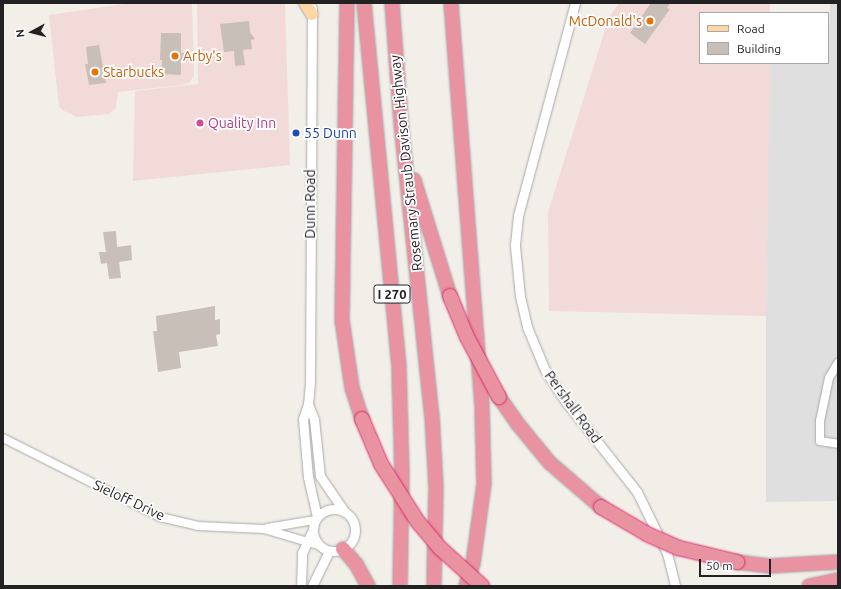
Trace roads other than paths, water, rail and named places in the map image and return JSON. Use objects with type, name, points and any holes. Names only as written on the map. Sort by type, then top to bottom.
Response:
[{"type":"highway","points":[[347,3],[342,320],[352,388],[362,419],[381,464],[418,522],[440,548],[482,586]]},
{"type":"highway","name":"Rosemary Straub Davison Highway","points":[[364,3],[398,368],[402,473],[400,586]]},
{"type":"highway","name":"Rosemary Straub Davison Highway","points":[[392,3],[405,152],[432,416],[436,514],[434,586]]},
{"type":"highway","points":[[451,3],[482,408],[484,484],[473,563],[466,586]]},
{"type":"highway","points":[[405,152],[450,296],[467,337],[499,397],[521,429],[550,463],[602,507],[648,534],[679,548],[737,562],[776,566],[838,562]]},
{"type":"highway","points":[[336,550],[356,564],[368,586]]},
{"type":"highway","points":[[809,586],[838,580]]},
{"type":"main road","points":[[305,3],[312,9]]},
{"type":"street","name":"Pershall Road","points":[[575,3],[518,216],[515,246],[520,296],[527,327],[545,370],[566,402],[638,492],[667,553],[675,586]]},
{"type":"street","name":"Dunn Road","points":[[312,9],[308,404],[303,419],[308,476],[316,518]]},
{"type":"street","points":[[838,364],[829,378],[820,421],[820,441],[838,444]]},
{"type":"street","name":"Dunn Road","points":[[308,404],[314,420],[320,476],[344,511]]},
{"type":"street","name":"Sieloff Drive","points":[[3,438],[160,516],[198,526],[264,529],[318,545]]},
{"type":"street","points":[[301,586],[302,553],[312,532],[316,518],[331,509],[344,511],[349,515],[355,527],[352,540],[336,550],[312,586]]},
{"type":"street","name":"Sieloff Drive","points":[[264,529],[316,518]]},
{"type":"street","points":[[312,532],[318,545],[336,550]]},
{"type":"place","name":"McDonald's","points":[[650,21]]},
{"type":"place","name":"Arby's","points":[[175,56]]},
{"type":"place","name":"Starbucks","points":[[95,72]]},
{"type":"place","name":"Quality Inn","points":[[200,123]]},
{"type":"place","name":"55 Dunn","points":[[296,133]]}]
